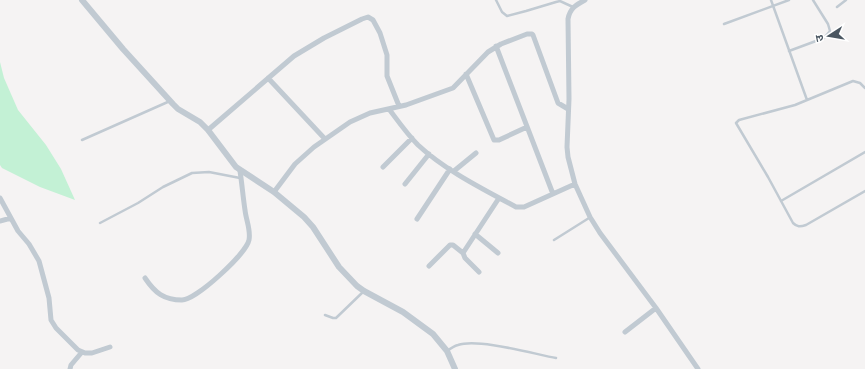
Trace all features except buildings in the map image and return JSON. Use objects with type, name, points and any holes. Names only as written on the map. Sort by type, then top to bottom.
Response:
[{"type":"street","points":[[82,0],[178,109],[200,122],[208,130],[240,171],[274,192],[304,217],[348,277],[364,291],[403,312],[432,334],[447,351],[455,369]]},
{"type":"street","points":[[585,0],[573,7],[569,12],[568,19],[569,54],[566,147],[576,184],[590,217],[600,233],[656,308],[698,369]]},
{"type":"street","points":[[208,130],[294,56],[368,17],[373,20],[380,33],[387,54],[387,76],[399,106]]},
{"type":"street","points":[[274,192],[295,164],[314,146],[350,122],[363,116],[446,92],[453,88],[488,52],[496,46],[527,34],[532,34],[555,98],[561,106],[568,109]]},
{"type":"street","points":[[496,46],[553,194]]},
{"type":"street","points":[[466,74],[494,140],[499,140],[527,127]]},
{"type":"street","points":[[268,78],[325,139]]},
{"type":"street","points":[[389,109],[412,138],[429,154],[452,170],[516,207],[521,208],[576,184]]},
{"type":"street","points":[[383,167],[412,138]]},
{"type":"street","points":[[417,219],[452,170],[476,153]]},
{"type":"street","points":[[405,184],[429,154]]},
{"type":"street","points":[[145,278],[158,294],[168,298],[183,300],[192,297],[235,261],[247,246],[250,233],[245,210],[240,171]]},
{"type":"street","points":[[0,198],[18,230],[29,244],[39,261],[49,298],[53,324],[69,342],[82,352],[92,353],[110,347]]},
{"type":"street","points":[[463,253],[499,198]]},
{"type":"street","points":[[0,222],[11,218]]},
{"type":"street","points":[[476,234],[498,253]]},
{"type":"street","points":[[429,266],[450,245],[453,245],[463,253],[465,258],[479,272]]},
{"type":"street","points":[[625,332],[656,308]]},
{"type":"street","points":[[70,369],[71,365],[82,352]]},
{"type":"lane","points":[[496,0],[502,12],[507,16],[560,1],[573,7]]},
{"type":"lane","points":[[771,0],[807,100]]},
{"type":"lane","points":[[724,24],[789,0]]},
{"type":"lane","points":[[789,52],[824,38],[830,32],[828,24],[813,0]]},
{"type":"lane","points":[[837,7],[846,0]]},
{"type":"lane","points":[[865,88],[860,83],[853,81],[807,100],[736,122],[793,223],[797,226],[802,227],[865,191]]},
{"type":"lane","points":[[82,140],[170,100]]},
{"type":"lane","points":[[781,201],[865,152]]},
{"type":"lane","points":[[100,223],[138,203],[163,187],[192,173],[209,172],[241,178]]},
{"type":"lane","points":[[554,240],[590,217]]},
{"type":"lane","points":[[324,315],[336,318],[364,291]]},
{"type":"lane","points":[[447,351],[459,344],[478,344],[556,358]]},
{"type":"green space","points":[[0,62],[4,78],[18,110],[46,145],[61,169],[75,200],[40,187],[2,168],[0,165]]}]
